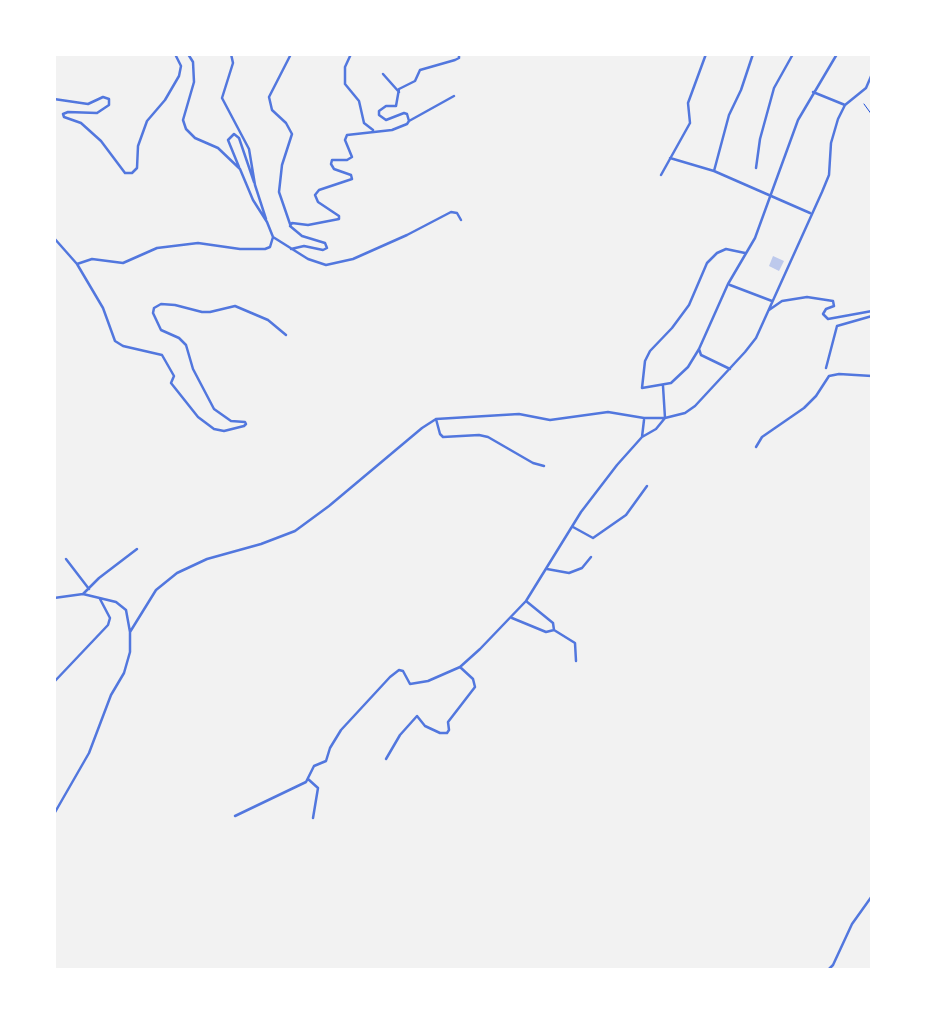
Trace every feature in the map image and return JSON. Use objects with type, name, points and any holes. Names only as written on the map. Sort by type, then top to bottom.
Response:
[{"type":"street","points":[[54,99],[88,104],[103,97],[109,99],[108,105],[97,113],[68,111],[64,117],[81,123],[101,141],[125,173],[132,173],[137,168],[138,146],[147,121],[180,76],[181,66],[175,54]]},
{"type":"street","points":[[188,54],[194,62],[194,89],[185,113],[184,125],[195,138],[218,148],[240,169]]},
{"type":"street","points":[[232,54],[233,67],[222,98],[249,149],[255,185]]},
{"type":"street","points":[[291,54],[269,97],[272,110],[286,123],[292,134],[282,165],[279,192],[294,231],[327,246],[325,250],[313,246],[291,249]]},
{"type":"street","points":[[351,54],[345,67],[345,84],[359,101],[364,123],[374,131]]},
{"type":"street","points":[[434,54],[447,54]]},
{"type":"street","points":[[409,121],[409,116],[404,113],[386,120],[379,115],[381,108],[396,106],[402,86],[415,81],[420,70],[455,60],[459,58],[459,54]]},
{"type":"street","points":[[661,175],[690,123],[688,103],[706,54]]},
{"type":"street","points":[[715,171],[729,115],[753,54]]},
{"type":"street","points":[[756,168],[760,139],[774,88],[793,54]]},
{"type":"street","points":[[745,253],[726,249],[717,253],[707,263],[690,305],[653,347],[645,361],[641,386],[643,388],[663,386],[679,377],[699,349],[728,284],[755,238],[791,138],[813,92],[837,54]]},
{"type":"street","points":[[383,74],[399,92]]},
{"type":"street","points":[[866,88],[872,74]]},
{"type":"street","points":[[130,632],[156,590],[170,578],[207,559],[295,531],[436,419],[519,414],[555,420],[608,412],[644,418],[665,418],[695,406],[756,338],[828,175],[833,131],[845,105],[872,86]]},
{"type":"street","points":[[813,92],[845,105]]},
{"type":"street","points":[[290,224],[297,222],[308,225],[339,219],[339,216],[318,202],[315,194],[318,190],[352,179],[351,175],[334,169],[331,164],[332,160],[347,160],[352,157],[346,135],[392,130],[454,96]]},
{"type":"street","points":[[267,222],[253,201],[228,140],[234,134],[239,138],[273,237],[307,260],[326,265],[353,259],[451,212],[457,213],[461,220]]},
{"type":"street","points":[[670,158],[715,171],[811,214]]},
{"type":"street","points":[[77,264],[92,259],[127,263],[158,248],[198,243],[240,249],[265,249],[270,247],[273,237]]},
{"type":"street","points":[[54,238],[77,264],[103,308],[116,341],[123,346],[162,355],[174,376],[171,383],[198,417],[219,431],[244,426],[246,423],[231,421],[214,409],[193,369],[186,345],[179,338],[162,330],[153,313],[154,308],[161,304],[210,312],[234,306],[268,320],[286,335]]},
{"type":"street","points":[[728,284],[772,301]]},
{"type":"street","points":[[768,310],[782,301],[807,297],[833,301],[834,306],[826,309],[823,314],[828,319],[872,311]]},
{"type":"street","points":[[826,368],[837,326],[872,316]]},
{"type":"street","points":[[699,349],[701,355],[730,369]]},
{"type":"street","points":[[756,447],[762,437],[804,408],[829,376],[839,373],[859,377],[872,376]]},
{"type":"street","points":[[235,816],[308,779],[314,766],[326,761],[341,730],[390,677],[402,670],[413,685],[460,667],[512,618],[610,474],[642,437],[656,429],[665,418],[663,386]]},
{"type":"street","points":[[642,437],[644,418]]},
{"type":"street","points":[[436,419],[443,437],[488,437],[533,463],[544,466]]},
{"type":"street","points":[[573,527],[593,538],[626,515],[646,486]]},
{"type":"street","points":[[83,594],[137,549]]},
{"type":"street","points":[[547,569],[569,573],[582,568],[591,557]]},
{"type":"street","points":[[66,559],[89,589]]},
{"type":"street","points":[[54,598],[83,594],[116,602],[125,608],[130,632],[130,652],[124,673],[107,705],[89,753],[54,814]]},
{"type":"street","points":[[54,682],[108,625],[110,618],[100,599]]},
{"type":"street","points":[[526,601],[553,623],[554,630]]},
{"type":"street","points":[[512,618],[547,632],[554,630],[575,643],[576,661]]},
{"type":"street","points":[[386,759],[400,735],[417,716],[425,726],[440,733],[447,733],[448,723],[475,687],[473,679],[460,667]]},
{"type":"street","points":[[308,779],[318,788],[313,818]]},
{"type":"street","points":[[828,970],[833,965],[852,924],[872,895]]},
{"type":"path","points":[[864,104],[872,116]]},
{"type":"building","points":[[773,256],[784,261],[779,271],[769,266]]}]
